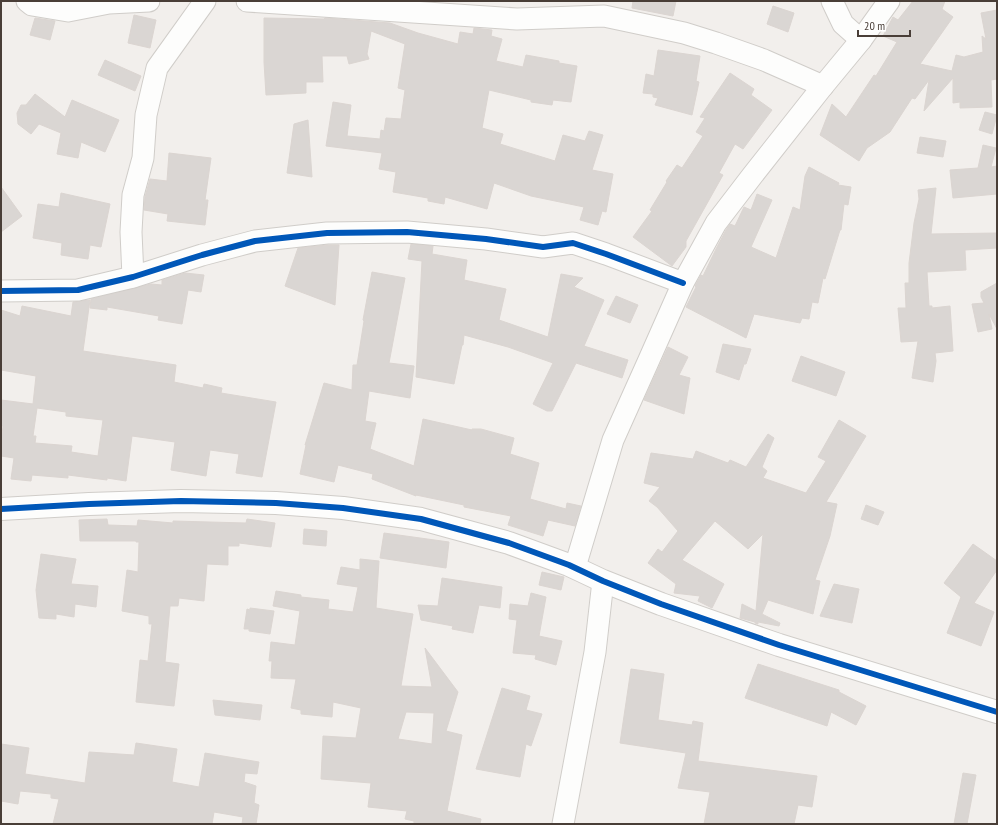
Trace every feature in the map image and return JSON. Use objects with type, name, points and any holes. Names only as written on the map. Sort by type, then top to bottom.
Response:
[{"type":"street","points":[[27,1],[32,5],[68,11],[109,3],[150,1]]},
{"type":"street","points":[[133,277],[131,232],[133,195],[143,158],[146,116],[157,68],[205,1]]},
{"type":"street","points":[[247,1],[517,19],[604,16],[684,33],[709,41],[764,60],[822,86]]},
{"type":"street","points":[[832,1],[843,24],[861,40]]},
{"type":"street","points":[[574,567],[613,440],[683,282],[716,223],[822,86],[861,40],[889,1]]},
{"type":"street","points":[[1,291],[78,290],[133,277],[202,255],[254,241],[327,233],[407,232],[486,239],[543,247],[573,243],[683,282]]},
{"type":"street","points":[[1,509],[181,501],[276,503],[343,508],[421,519],[509,544],[574,567],[661,604],[779,645],[997,712]]},
{"type":"street","points":[[563,824],[595,652],[602,580]]},
{"type":"building","points":[[633,1],[676,1],[673,16],[632,8]]},
{"type":"building","points":[[913,1],[945,1],[942,9],[953,17],[920,64],[952,71],[956,55],[964,57],[983,52],[982,36],[986,39],[981,13],[997,10],[997,79],[991,80],[992,107],[960,108],[960,102],[953,103],[953,78],[924,111],[929,80],[915,99],[912,98],[890,132],[867,148],[859,161],[820,135],[832,104],[846,117],[874,75],[876,76],[897,42],[883,36],[893,17],[898,20]]},
{"type":"building","points":[[773,6],[794,13],[788,32],[767,24]]},
{"type":"building","points":[[134,15],[156,20],[150,48],[128,43]]},
{"type":"building","points":[[35,18],[55,21],[50,40],[30,35]]},
{"type":"building","points":[[264,18],[325,18],[390,23],[418,33],[458,44],[460,32],[473,34],[474,28],[492,30],[491,36],[502,39],[496,61],[523,67],[526,55],[577,66],[571,102],[553,100],[552,105],[531,102],[531,100],[489,90],[482,128],[503,134],[500,144],[555,161],[563,135],[585,141],[589,131],[603,135],[592,170],[613,174],[606,212],[602,211],[598,225],[580,220],[584,207],[531,196],[494,183],[487,209],[445,197],[444,204],[428,201],[428,198],[393,192],[396,172],[379,169],[382,153],[326,146],[333,102],[351,105],[347,136],[380,139],[381,130],[384,131],[386,118],[401,119],[405,90],[398,88],[405,44],[371,31],[367,54],[369,59],[349,64],[347,56],[322,56],[323,82],[306,82],[306,93],[266,95]]},
{"type":"building","points":[[658,50],[700,56],[696,81],[699,82],[692,115],[655,105],[658,98],[653,97],[653,94],[643,93],[646,74],[654,76]]},
{"type":"building","points":[[105,60],[141,76],[135,91],[98,75]]},
{"type":"building","points":[[730,73],[754,89],[751,95],[772,110],[743,149],[735,144],[719,173],[723,175],[686,241],[686,247],[672,266],[633,237],[652,211],[650,210],[667,182],[666,181],[677,165],[682,168],[703,136],[696,132],[705,118],[700,117]]},
{"type":"building","points":[[35,94],[65,117],[72,100],[119,120],[105,152],[81,142],[78,158],[57,154],[61,133],[39,124],[31,134],[18,124],[17,113],[21,105],[26,105]]},
{"type":"building","points":[[985,112],[997,115],[992,134],[979,130]]},
{"type":"building","points":[[308,120],[312,177],[287,173],[294,124]]},
{"type":"building","points":[[920,137],[946,141],[943,157],[917,153]]},
{"type":"building","points":[[983,145],[996,148],[991,167],[997,166],[997,194],[953,198],[950,170],[978,168]]},
{"type":"building","points":[[169,153],[211,158],[205,200],[208,200],[205,225],[167,221],[168,214],[144,210],[145,197],[150,179],[167,181]]},
{"type":"building","points":[[809,167],[839,183],[838,185],[851,187],[848,205],[844,204],[841,230],[825,279],[823,278],[818,303],[812,302],[809,319],[802,318],[800,323],[754,314],[746,338],[686,307],[696,287],[695,286],[701,275],[703,276],[726,230],[730,224],[735,226],[744,207],[751,210],[757,194],[772,200],[751,247],[776,258],[793,207],[800,210],[805,176]]},
{"type":"building","points":[[1,187],[22,216],[1,232]]},
{"type":"building","points":[[936,188],[931,234],[997,233],[997,248],[965,250],[966,270],[927,272],[929,306],[932,306],[932,308],[950,306],[953,351],[935,353],[936,361],[933,382],[912,378],[918,341],[901,342],[898,308],[906,308],[905,283],[909,283],[909,263],[914,223],[919,199],[918,190]]},
{"type":"building","points":[[61,193],[110,204],[101,247],[90,245],[88,259],[61,255],[62,243],[33,238],[38,204],[59,207]]},
{"type":"building","points":[[411,244],[433,246],[432,254],[467,260],[464,280],[506,289],[499,320],[548,337],[561,274],[583,278],[574,287],[604,300],[584,346],[628,360],[622,378],[576,363],[552,411],[547,411],[533,404],[553,363],[508,347],[464,335],[454,384],[416,377],[422,261],[408,259]]},
{"type":"building","points":[[339,245],[335,305],[285,286],[298,248]]},
{"type":"building","points":[[372,272],[405,278],[389,363],[414,366],[410,398],[369,391],[365,421],[376,423],[370,449],[414,466],[423,419],[472,430],[481,429],[514,438],[510,454],[539,463],[530,499],[566,509],[567,503],[581,506],[575,526],[548,520],[543,536],[508,525],[511,516],[416,496],[372,479],[373,474],[338,465],[334,482],[300,474],[305,445],[324,383],[352,390],[353,365],[357,365],[363,320]]},
{"type":"building","points":[[185,273],[204,275],[201,292],[188,290],[182,324],[158,320],[159,316],[107,307],[107,310],[90,308],[91,299],[151,284],[162,285],[162,280]]},
{"type":"building","points":[[997,283],[997,329],[989,314],[992,329],[978,332],[972,304],[984,303],[981,297],[981,292]]},
{"type":"building","points":[[616,296],[638,305],[630,323],[607,314]]},
{"type":"building","points":[[90,300],[83,351],[176,365],[174,382],[203,388],[204,384],[222,388],[221,393],[276,402],[262,477],[236,473],[239,454],[210,450],[206,476],[171,470],[175,442],[132,436],[126,481],[68,475],[68,478],[32,475],[31,481],[11,479],[14,458],[1,456],[3,426],[1,426],[1,400],[33,404],[36,376],[1,370],[1,310],[20,316],[22,306],[71,316],[73,302]],"holes":[[[37,408],[66,412],[66,416],[103,420],[98,456],[71,452],[72,446],[35,443],[36,436],[33,436]]]},
{"type":"building","points":[[723,344],[751,349],[739,380],[716,372]]},
{"type":"building","points":[[668,347],[688,357],[679,375],[690,378],[684,414],[644,400]]},
{"type":"building","points":[[801,356],[845,372],[836,396],[792,381]]},
{"type":"building","points":[[839,420],[866,436],[826,502],[837,504],[830,536],[815,580],[820,581],[813,614],[768,600],[762,614],[780,623],[779,626],[758,622],[758,624],[740,618],[742,604],[756,611],[763,534],[748,549],[715,521],[682,560],[724,584],[712,608],[698,601],[700,596],[674,593],[676,584],[648,563],[658,549],[662,552],[678,531],[657,507],[649,501],[660,487],[644,483],[651,453],[693,459],[696,451],[728,463],[730,460],[746,467],[768,434],[774,438],[762,467],[767,471],[763,478],[806,493],[826,461],[818,457]]},
{"type":"building","points":[[866,505],[884,512],[878,525],[861,519]]},
{"type":"building","points":[[107,519],[108,525],[137,526],[138,520],[173,523],[173,521],[246,523],[247,519],[275,523],[271,547],[239,543],[239,546],[228,546],[228,565],[207,564],[204,601],[179,598],[178,606],[170,606],[165,662],[179,664],[174,706],[136,702],[140,660],[148,661],[152,624],[149,624],[149,616],[122,611],[127,570],[138,572],[139,542],[80,541],[79,520]]},
{"type":"building","points":[[304,529],[327,531],[326,546],[303,544]]},
{"type":"building","points":[[384,533],[449,542],[446,568],[380,558]]},
{"type":"building","points":[[973,544],[997,561],[997,570],[974,603],[994,612],[981,646],[947,633],[961,597],[944,583]]},
{"type":"building","points":[[41,554],[76,559],[71,584],[98,586],[96,607],[75,604],[74,617],[56,614],[56,619],[39,618],[36,590]]},
{"type":"building","points":[[360,559],[379,561],[376,608],[413,614],[401,686],[432,687],[425,648],[458,692],[446,731],[462,735],[447,811],[481,819],[480,824],[414,824],[414,821],[405,819],[407,811],[368,807],[371,783],[321,779],[323,736],[356,738],[361,708],[333,702],[332,717],[301,714],[301,710],[291,708],[296,679],[271,678],[272,661],[269,661],[271,642],[295,645],[300,611],[273,606],[276,591],[301,595],[301,597],[329,600],[328,609],[353,612],[358,587],[337,584],[341,567],[360,570]],"holes":[[[406,712],[434,713],[432,744],[398,739]]]},
{"type":"building","points":[[542,572],[564,577],[561,590],[539,585]]},
{"type":"building","points":[[442,578],[502,587],[500,608],[479,605],[473,633],[452,629],[453,626],[421,620],[418,605],[438,606]]},
{"type":"building","points":[[834,584],[859,589],[852,623],[820,616]]},
{"type":"building","points":[[531,593],[546,597],[539,636],[562,641],[556,665],[535,659],[536,655],[513,653],[517,620],[509,619],[510,604],[528,606]]},
{"type":"building","points":[[250,608],[274,611],[270,634],[244,629],[247,609],[250,610]]},
{"type":"building","points":[[758,664],[839,690],[839,692],[866,706],[856,725],[831,712],[827,726],[745,698]]},
{"type":"building","points":[[631,669],[664,674],[658,720],[692,725],[693,721],[703,723],[698,761],[817,776],[812,807],[798,805],[794,824],[704,824],[710,792],[678,788],[686,753],[620,743]]},
{"type":"building","points":[[502,688],[530,696],[526,710],[542,714],[531,746],[526,744],[520,777],[476,769]]},
{"type":"building","points":[[213,700],[262,705],[260,720],[215,715]]},
{"type":"building","points":[[136,743],[177,749],[172,782],[199,787],[205,753],[259,762],[257,774],[245,773],[244,782],[256,786],[254,803],[259,805],[256,824],[242,824],[243,817],[214,812],[212,824],[53,824],[59,799],[51,798],[51,794],[20,791],[18,804],[1,801],[1,744],[29,748],[25,774],[85,783],[89,752],[134,755]]},
{"type":"building","points":[[963,773],[976,775],[967,824],[954,824]]},
{"type":"cycle path","points":[[1,291],[78,290],[133,277],[202,255],[255,241],[327,233],[407,232],[486,239],[543,247],[573,243],[683,283]]},
{"type":"cycle path","points":[[1,509],[181,501],[276,503],[343,508],[421,519],[509,543],[569,565],[603,581],[661,604],[779,645],[997,712]]}]
